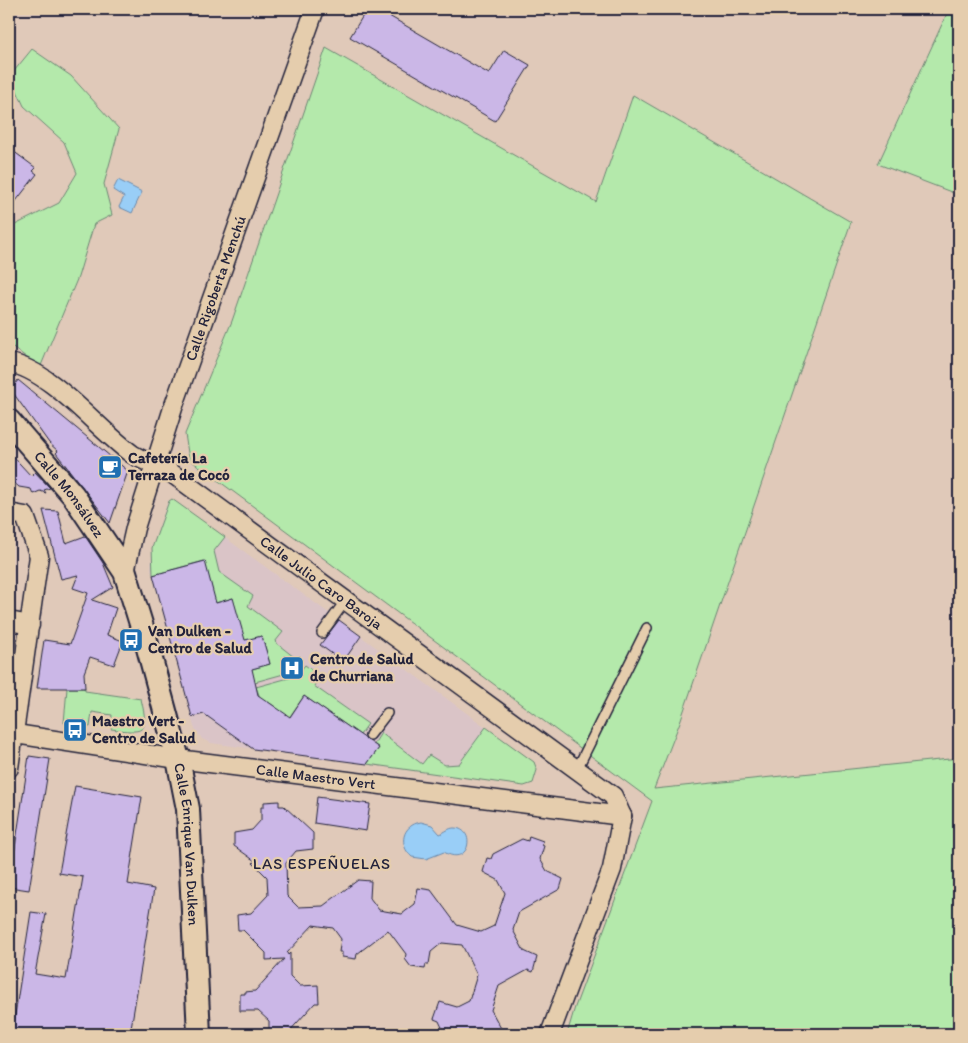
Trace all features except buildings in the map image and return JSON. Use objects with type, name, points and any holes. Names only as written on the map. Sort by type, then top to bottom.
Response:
[{"type":"street","name":"Calle Rigoberta Menchú","points":[[125,572],[135,528],[172,408],[315,9]]},
{"type":"street","name":"Calle Julio Caro Baroja","points":[[9,363],[24,366],[44,379],[133,455],[170,472],[577,769],[613,796],[622,816]]},
{"type":"street","name":"Calle Monsálvez","points":[[9,422],[73,496],[125,572]]},
{"type":"street","points":[[9,768],[11,733],[40,556],[17,515]]},
{"type":"street","name":"Calle Enrique Van Dulken","points":[[125,572],[145,637],[178,759],[188,810],[199,1034]]},
{"type":"street","points":[[9,621],[30,625]]},
{"type":"street","name":"Calle Maestro Vert","points":[[11,733],[178,759],[622,816]]},
{"type":"street","points":[[550,1034],[612,869],[622,816]]},
{"type":"lane","points":[[322,633],[346,600]]},
{"type":"lane","points":[[577,769],[647,628]]},
{"type":"lane","points":[[370,735],[386,713]]},
{"type":"shaded area","name":"Centro de Salud de Churriana","points":[[172,499],[534,762],[537,770],[533,783],[524,786],[211,743],[202,739],[194,727],[151,570],[152,548],[168,501]]},
{"type":"green space","points":[[949,9],[959,9],[959,195],[878,164]]},
{"type":"green space","points":[[326,48],[596,202],[633,95],[851,222],[680,722],[654,789],[959,758],[959,1034],[567,1034],[575,1007],[652,801],[189,459],[185,434],[232,321]]},
{"type":"green space","points":[[32,49],[71,76],[119,129],[104,184],[112,215],[94,224],[78,277],[40,368],[9,344],[9,228],[59,203],[77,173],[64,142],[24,106],[10,76]]},
{"type":"green space","points":[[172,499],[225,537],[214,551],[219,572],[253,596],[248,606],[283,632],[275,642],[299,661],[291,672],[226,690],[223,677],[270,664],[262,636],[195,654],[233,598],[183,612],[212,589],[204,561],[153,575],[152,548],[169,501]]},
{"type":"green space","points":[[305,665],[320,676],[314,686],[368,724],[360,735],[304,696],[282,728],[278,709],[267,701],[263,706],[256,687],[296,676]]},
{"type":"green space","points":[[67,688],[85,688],[85,691],[141,699],[145,719],[144,725],[137,731],[111,729],[112,715],[92,712],[90,727],[64,723]]},
{"type":"green space","points":[[486,727],[534,762],[537,770],[533,783],[524,786],[367,764],[379,748],[374,744],[381,733],[422,764],[429,755],[445,765],[459,764]]},
{"type":"water","points":[[118,180],[142,192],[132,213],[119,207],[124,197],[113,190]]},
{"type":"water","points":[[421,822],[432,825],[440,834],[452,828],[461,830],[466,834],[468,840],[465,851],[460,855],[453,856],[444,852],[426,859],[412,857],[405,847],[404,836],[410,827]]},
{"type":"place","name":"Cafetería La Terraza de Cocó","points":[[110,467]]},
{"type":"place","name":"Van Dulken - Centro de Salud","points":[[131,640]]},
{"type":"place","name":"Centro de Salud de Churriana","points":[[292,668]]},
{"type":"place","name":"Maestro Vert - Centro de Salud","points":[[75,730]]},
{"type":"district","name":"LAS ESPEÑUELAS","points":[[322,863]]}]
